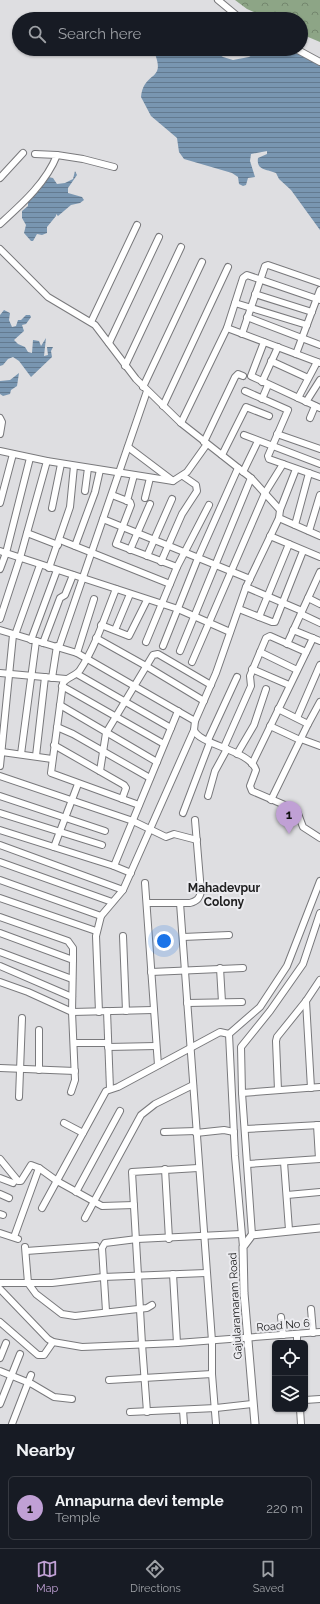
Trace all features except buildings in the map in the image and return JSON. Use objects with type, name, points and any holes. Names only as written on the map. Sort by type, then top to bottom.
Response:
[{"type":"main road","points":[[252,1235],[320,1228]]},
{"type":"main road","name":"Gajularamaram Road","points":[[252,1235],[243,1247],[252,1404],[255,1424]]},
{"type":"street","points":[[218,0],[233,12]]},
{"type":"street","points":[[308,56],[320,62]]},
{"type":"street","points":[[0,178],[23,153]]},
{"type":"street","points":[[35,154],[57,155],[83,159],[114,167]]},
{"type":"street","points":[[0,224],[24,203],[48,174],[57,155]]},
{"type":"street","points":[[91,322],[137,225]]},
{"type":"street","points":[[109,343],[159,237]]},
{"type":"street","points":[[125,366],[181,247]]},
{"type":"street","points":[[0,249],[48,297],[91,322],[100,330],[125,366],[145,389],[181,423],[251,478],[280,510]]},
{"type":"street","points":[[36,756],[49,678],[58,646],[84,579],[103,519],[120,473],[145,389],[202,262]]},
{"type":"street","points":[[242,334],[264,268],[268,265],[320,283]]},
{"type":"street","points":[[163,406],[228,267]]},
{"type":"street","points":[[181,423],[227,328],[244,276],[247,275],[260,279],[318,299]]},
{"type":"street","points":[[296,354],[318,299],[320,290]]},
{"type":"street","points":[[255,294],[312,312]]},
{"type":"street","points":[[236,303],[307,325]]},
{"type":"street","points":[[247,317],[320,345]]},
{"type":"street","points":[[227,328],[318,362],[298,398]]},
{"type":"street","points":[[264,342],[250,373],[252,377],[317,407],[310,418]]},
{"type":"street","points":[[262,399],[271,361],[278,347]]},
{"type":"street","points":[[271,361],[308,378]]},
{"type":"street","points":[[0,451],[61,464],[173,482],[183,476],[206,443],[236,377],[238,374],[243,376]]},
{"type":"street","points":[[306,402],[320,380]]},
{"type":"street","points":[[245,391],[288,410],[268,458],[320,477]]},
{"type":"street","points":[[222,455],[246,407],[269,416]]},
{"type":"street","points":[[0,418],[2,422],[0,434]]},
{"type":"street","points":[[278,434],[320,449]]},
{"type":"street","points":[[244,435],[272,447],[320,464]]},
{"type":"street","points":[[163,646],[198,558],[241,470],[258,441]]},
{"type":"street","points":[[128,447],[173,482]]},
{"type":"street","points":[[0,503],[13,454]]},
{"type":"street","points":[[0,569],[3,552],[30,458]]},
{"type":"street","points":[[0,619],[20,558],[47,461]]},
{"type":"street","points":[[52,508],[61,464]]},
{"type":"street","points":[[192,662],[265,493],[284,464]]},
{"type":"street","points":[[49,568],[59,543],[70,507],[74,466]]},
{"type":"street","points":[[85,491],[88,468]]},
{"type":"street","points":[[99,1012],[96,931],[100,916],[123,890],[131,874],[149,829],[194,730],[195,721],[211,686],[246,587],[279,518],[280,510],[296,469]]},
{"type":"street","points":[[75,546],[88,506],[95,492],[100,470]]},
{"type":"street","points":[[295,525],[309,473]]},
{"type":"street","points":[[127,501],[134,475]]},
{"type":"street","points":[[161,562],[182,514],[197,491],[196,485],[183,476]]},
{"type":"street","points":[[145,498],[150,478]]},
{"type":"street","points":[[180,651],[251,478]]},
{"type":"street","points":[[112,495],[127,501],[131,505],[116,544],[177,567]]},
{"type":"street","points":[[309,531],[320,495]]},
{"type":"street","points":[[146,556],[172,499]]},
{"type":"street","points":[[130,550],[150,504]]},
{"type":"street","points":[[146,642],[177,567],[209,505]]},
{"type":"street","points":[[279,518],[320,536]]},
{"type":"street","points":[[103,519],[250,579]]},
{"type":"street","points":[[27,533],[59,543],[75,546],[170,584]]},
{"type":"street","points":[[270,536],[320,558]]},
{"type":"street","points":[[259,617],[289,544]]},
{"type":"street","points":[[239,609],[274,622],[303,551]]},
{"type":"street","points":[[3,552],[178,609],[230,632]]},
{"type":"street","points":[[0,766],[14,635],[40,565]]},
{"type":"street","points":[[21,754],[33,641],[57,570]]},
{"type":"street","points":[[287,644],[320,572]]},
{"type":"street","points":[[44,643],[60,598],[64,595],[73,575]]},
{"type":"street","points":[[246,587],[283,603],[320,623]]},
{"type":"street","points":[[0,673],[66,679],[77,674],[87,658],[116,589]]},
{"type":"street","points":[[115,630],[130,594]]},
{"type":"street","points":[[308,598],[320,604]]},
{"type":"street","points":[[76,653],[94,599]]},
{"type":"street","points":[[102,625],[129,636],[147,600]]},
{"type":"street","points":[[0,630],[33,641],[58,646],[87,658],[195,721]]},
{"type":"street","points":[[293,630],[320,641]]},
{"type":"street","points":[[208,796],[215,771],[251,686],[250,678],[252,669],[267,637],[270,636],[306,652]]},
{"type":"street","points":[[96,638],[204,701]]},
{"type":"street","points":[[252,764],[313,638]]},
{"type":"street","points":[[260,652],[297,670]]},
{"type":"street","points":[[100,771],[106,733],[153,655],[158,654],[211,686]]},
{"type":"street","points":[[297,718],[320,665]]},
{"type":"street","points":[[252,669],[290,686]]},
{"type":"street","points":[[77,674],[171,728]]},
{"type":"street","points":[[183,813],[209,741],[237,678]]},
{"type":"street","points":[[66,679],[62,686],[51,773],[139,805]]},
{"type":"street","points":[[62,686],[164,744]]},
{"type":"street","points":[[236,754],[254,725],[266,689]]},
{"type":"street","points":[[272,800],[320,702]]},
{"type":"street","points":[[60,705],[157,762]]},
{"type":"street","points":[[278,709],[308,724]]},
{"type":"street","points":[[114,866],[178,711]]},
{"type":"street","points":[[313,715],[320,717]]},
{"type":"street","points":[[270,726],[301,740],[320,746]]},
{"type":"street","points":[[56,727],[103,750],[150,778]]},
{"type":"street","points":[[194,730],[198,736],[226,748],[252,764],[256,770],[250,789],[255,793],[297,811],[303,827],[320,838]]},
{"type":"street","points":[[54,745],[126,786],[122,799]]},
{"type":"street","points":[[2,752],[52,759]]},
{"type":"street","points":[[0,776],[133,821],[166,837],[174,834],[197,840]]},
{"type":"street","points":[[54,848],[78,784]]},
{"type":"street","points":[[0,796],[105,831]]},
{"type":"street","points":[[0,813],[102,845]]},
{"type":"street","points":[[148,903],[196,902],[201,892],[195,820]]},
{"type":"street","points":[[0,830],[114,866],[131,874]]},
{"type":"street","points":[[0,845],[123,890]]},
{"type":"street","points":[[0,862],[112,902]]},
{"type":"street","points":[[0,880],[100,916]]},
{"type":"street","points":[[243,1247],[234,1132],[229,1034],[260,1007],[287,966],[320,881]]},
{"type":"street","points":[[145,883],[148,903],[153,1010],[158,1065]]},
{"type":"street","points":[[0,898],[96,931]]},
{"type":"street","points":[[180,903],[198,1168],[212,1341],[212,1374],[216,1408],[216,1424]]},
{"type":"street","points":[[252,1235],[242,1093],[241,1047],[270,1011],[303,964],[320,913]]},
{"type":"street","points":[[0,918],[68,941],[74,948],[72,1012],[75,1085],[71,1092]]},
{"type":"street","points":[[0,933],[73,960]]},
{"type":"street","points":[[183,937],[229,935]]},
{"type":"street","points":[[123,936],[126,1011]]},
{"type":"street","points":[[0,952],[72,979]]},
{"type":"street","points":[[0,966],[72,997]]},
{"type":"street","points":[[220,968],[222,1002]]},
{"type":"street","points":[[151,972],[243,968]]},
{"type":"street","points":[[278,1090],[276,1041],[280,1032],[306,1001],[320,980]]},
{"type":"street","points":[[0,982],[28,992],[72,1012],[153,1010]]},
{"type":"street","points":[[306,1001],[311,1088]]},
{"type":"street","points":[[187,1003],[242,1002]]},
{"type":"street","points":[[107,1011],[110,1089]]},
{"type":"street","points":[[19,1097],[22,1018]]},
{"type":"street","points":[[39,1030],[39,1070]]},
{"type":"street","points":[[42,1208],[106,1091],[118,1087],[220,1032],[229,1034]]},
{"type":"street","points":[[74,1043],[156,1046]]},
{"type":"street","points":[[229,1044],[241,1047]]},
{"type":"street","points":[[0,1068],[75,1071]]},
{"type":"street","points":[[85,1218],[140,1115],[155,1104],[193,1085]]},
{"type":"street","points":[[242,1093],[320,1087]]},
{"type":"street","points":[[76,1192],[120,1111]]},
{"type":"street","points":[[64,1123],[83,1133]]},
{"type":"street","points":[[245,1129],[318,1125],[319,1159],[248,1164]]},
{"type":"street","points":[[164,1132],[224,1130],[234,1132]]},
{"type":"street","points":[[0,1159],[9,1172],[19,1181],[30,1165],[39,1168],[76,1192],[108,1207],[134,1205]]},
{"type":"street","points":[[284,1162],[289,1230]]},
{"type":"street","points":[[0,1233],[16,1238],[39,1168]]},
{"type":"street","points":[[147,1412],[132,1172],[198,1168]]},
{"type":"street","points":[[166,1170],[169,1239]]},
{"type":"street","points":[[0,1178],[13,1183]]},
{"type":"street","points":[[287,1195],[320,1192]]},
{"type":"street","points":[[0,1194],[9,1198]]},
{"type":"street","points":[[106,1312],[103,1277],[103,1245],[108,1242],[241,1234]]},
{"type":"street","points":[[96,1246],[25,1249],[28,1283],[36,1294],[62,1314],[75,1316],[140,1308],[152,1305]]},
{"type":"street","points":[[0,1283],[52,1283],[103,1277],[206,1273]]},
{"type":"street","points":[[173,1274],[177,1343]]},
{"type":"street","points":[[0,1289],[53,1342],[44,1355],[38,1355],[0,1322]]},
{"type":"street","points":[[311,1309],[315,1331]]},
{"type":"street","points":[[281,1317],[283,1335]]},
{"type":"street","name":"Road No 6","points":[[53,1342],[82,1346],[177,1343],[297,1334],[315,1331],[320,1328]]},
{"type":"street","points":[[297,1334],[297,1340]]},
{"type":"street","points":[[0,1358],[6,1343]]},
{"type":"street","points":[[0,1404],[20,1354]]},
{"type":"street","points":[[0,1371],[28,1382],[54,1397],[72,1399]]},
{"type":"street","points":[[109,1380],[212,1374]]},
{"type":"street","points":[[12,1424],[31,1375]]},
{"type":"street","points":[[308,1400],[320,1399]]},
{"type":"street","points":[[130,1412],[216,1408],[252,1404]]},
{"type":"street","points":[[183,1410],[184,1424]]},
{"type":"street","points":[[300,1412],[301,1424]]},
{"type":"green space","points":[[235,0],[320,0],[320,42],[308,37],[308,12],[254,12]]},
{"type":"water","points":[[156,56],[222,56],[233,60],[250,56],[302,56],[320,66],[320,230],[291,190],[279,179],[276,173],[263,169],[259,165],[258,158],[267,154],[267,151],[251,154],[250,161],[255,177],[248,178],[246,185],[243,186],[239,184],[238,177],[232,173],[184,159],[179,152],[177,138],[151,116],[141,97],[146,82],[157,72]]},
{"type":"water","points":[[75,171],[77,175],[68,188],[68,193],[82,197],[84,200],[80,203],[71,205],[58,216],[56,214],[47,227],[47,233],[42,235],[37,234],[33,241],[31,241],[24,233],[26,225],[22,218],[22,211],[28,206],[28,199],[31,193],[36,193],[40,190],[41,183],[47,177],[53,178],[57,184],[65,183],[73,179]]},
{"type":"water","points":[[4,310],[10,313],[9,320],[12,327],[16,326],[18,320],[21,320],[26,315],[30,315],[31,317],[26,324],[22,325],[24,331],[14,340],[18,344],[25,347],[28,352],[32,353],[33,340],[39,341],[41,346],[46,338],[44,356],[48,355],[47,347],[53,347],[51,351],[52,357],[31,377],[19,361],[13,357],[8,359],[3,365],[0,366],[0,315]]},
{"type":"water","points":[[19,373],[17,386],[11,390],[10,394],[3,396],[0,394],[0,381],[10,380]]},
{"type":"place","name":"Annapurna devi temple","points":[[289,834]]},
{"type":"district","name":"Mahadevpur Colony","points":[[224,895]]}]
